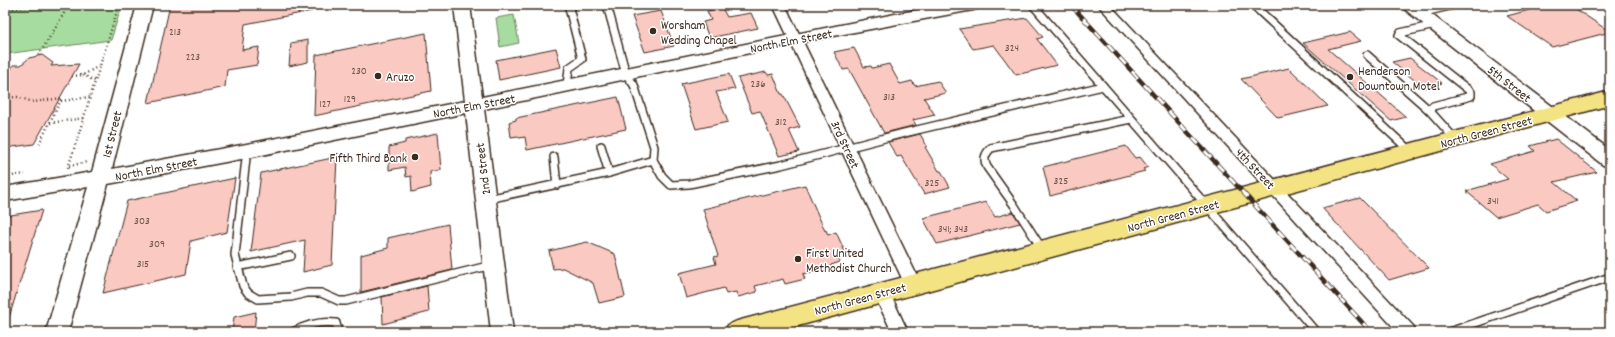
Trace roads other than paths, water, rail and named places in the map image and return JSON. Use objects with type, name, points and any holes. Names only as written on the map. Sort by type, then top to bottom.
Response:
[{"type":"main road","name":"North Green Street","points":[[737,332],[881,292],[1610,98]]},
{"type":"street","name":"1st Street","points":[[57,332],[100,179],[144,5]]},
{"type":"street","name":"2nd Street","points":[[462,5],[502,332]]},
{"type":"street","name":"3rd Street","points":[[779,5],[913,284]]},
{"type":"street","name":"North Elm Street","points":[[5,194],[100,179],[568,86],[796,38],[953,7],[973,5]]},
{"type":"street","name":"4th Street","points":[[1104,5],[1408,332]]},
{"type":"street","name":"5th Street","points":[[1415,9],[1610,160]]},
{"type":"street","points":[[881,292],[900,332]]},
{"type":"lane","points":[[568,86],[569,68],[582,59],[569,8],[573,5]]},
{"type":"lane","points":[[607,5],[626,74],[634,85],[654,147],[653,160],[662,176],[671,185],[689,184],[781,165],[904,133],[1103,86]]},
{"type":"lane","points":[[1033,5],[1316,332]]},
{"type":"lane","points":[[1253,5],[1410,152]]},
{"type":"lane","points":[[1415,9],[1454,5]]},
{"type":"lane","points":[[1429,110],[1433,106],[1471,96],[1471,92],[1399,35],[1400,33],[1436,25]]},
{"type":"lane","points":[[1367,55],[1429,110],[1456,140]]},
{"type":"lane","points":[[1042,250],[1014,205],[987,167],[984,160],[986,153],[991,148],[1131,119]]},
{"type":"lane","points":[[601,146],[609,173]]},
{"type":"lane","points":[[247,150],[235,255],[242,286],[248,293],[258,298],[290,297],[321,293],[339,301],[346,301],[494,265]]},
{"type":"lane","points":[[554,156],[557,185]]},
{"type":"lane","points":[[486,199],[609,173],[653,160]]},
{"type":"lane","points":[[237,267],[291,256]]},
{"type":"lane","points":[[1449,332],[1610,277]]},
{"type":"lane","points":[[293,332],[299,328],[328,321],[336,323],[338,332]]},
{"type":"railway","points":[[1071,5],[1371,332]]},
{"type":"place","name":"Worsham Wedding Chapel","points":[[653,31]]},
{"type":"place","name":"Aruzo","points":[[378,76]]},
{"type":"place","name":"Henderson Downtown Motel","points":[[1350,77]]},
{"type":"place","name":"Fifth Third Bank","points":[[415,157]]},
{"type":"place","name":"First United Methodist Church","points":[[798,259]]}]
